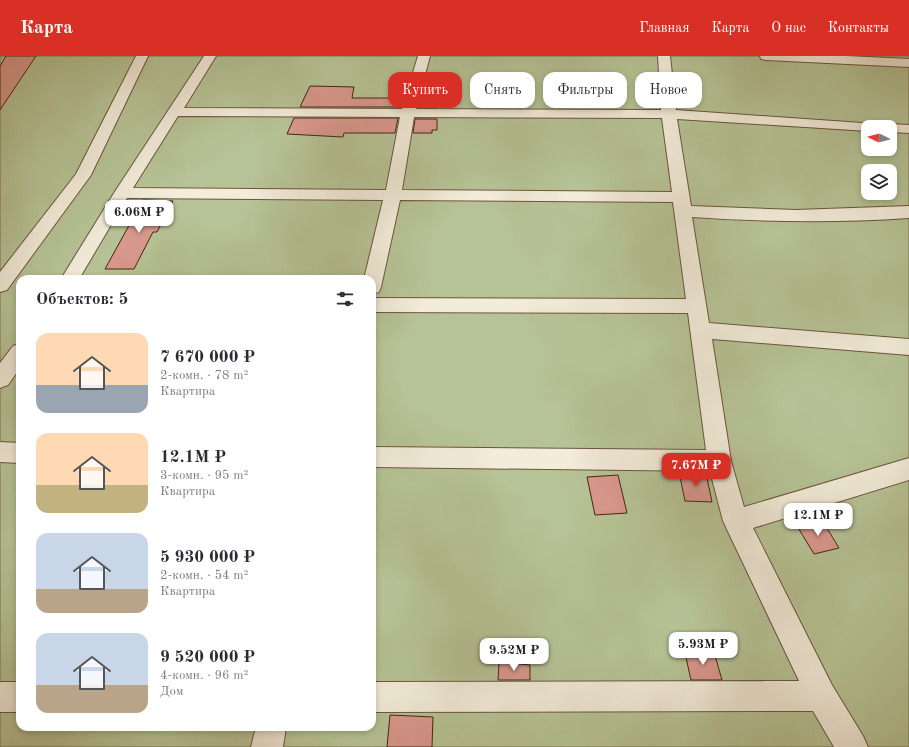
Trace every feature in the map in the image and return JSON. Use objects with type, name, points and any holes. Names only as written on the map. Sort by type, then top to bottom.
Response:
[{"type":"street","points":[[0,285],[83,175],[142,56]]},
{"type":"street","points":[[72,275],[122,193],[210,56]]},
{"type":"street","points":[[375,275],[393,195],[408,113],[424,56]]},
{"type":"street","points":[[664,56],[669,114],[719,461],[736,521],[821,696],[852,747]]},
{"type":"street","points":[[766,56],[909,63]]},
{"type":"street","points":[[174,112],[669,114],[861,126]]},
{"type":"street","points":[[897,128],[909,129]]},
{"type":"street","points":[[122,193],[393,195],[682,204],[743,216],[882,214],[909,212]]},
{"type":"street","points":[[882,214],[909,223]]},
{"type":"street","points":[[376,305],[697,306]]},
{"type":"street","points":[[701,330],[909,347]]},
{"type":"street","points":[[0,379],[16,357]]},
{"type":"street","points":[[0,452],[16,452]]},
{"type":"street","points":[[376,457],[719,461]]},
{"type":"street","points":[[736,521],[909,469]]},
{"type":"street","points":[[376,697],[821,696]]},
{"type":"street","points":[[0,697],[16,697]]},
{"type":"street","points":[[267,747],[270,731]]},
{"type":"green space","points":[[0,56],[909,56],[909,747],[0,747]]},
{"type":"building","points":[[6,56],[36,56],[0,110],[0,66]]},
{"type":"building","points":[[310,86],[354,87],[352,98],[388,98],[388,107],[300,107]]},
{"type":"building","points":[[294,118],[398,118],[395,133],[344,133],[343,137],[287,134]]},
{"type":"building","points":[[415,119],[437,119],[437,130],[432,130],[432,133],[413,133]]},
{"type":"building","points":[[143,200],[173,201],[157,232],[153,232],[134,269],[105,269]]},
{"type":"building","points":[[679,472],[706,473],[712,502],[685,501]]},
{"type":"building","points":[[618,475],[627,513],[595,515],[587,477]]},
{"type":"building","points":[[822,520],[839,548],[814,554],[797,526]]},
{"type":"building","points":[[714,652],[722,680],[691,680],[685,653]]},
{"type":"building","points":[[499,662],[530,665],[530,680],[498,680]]},
{"type":"building","points":[[390,715],[433,717],[432,747],[387,747]]}]
